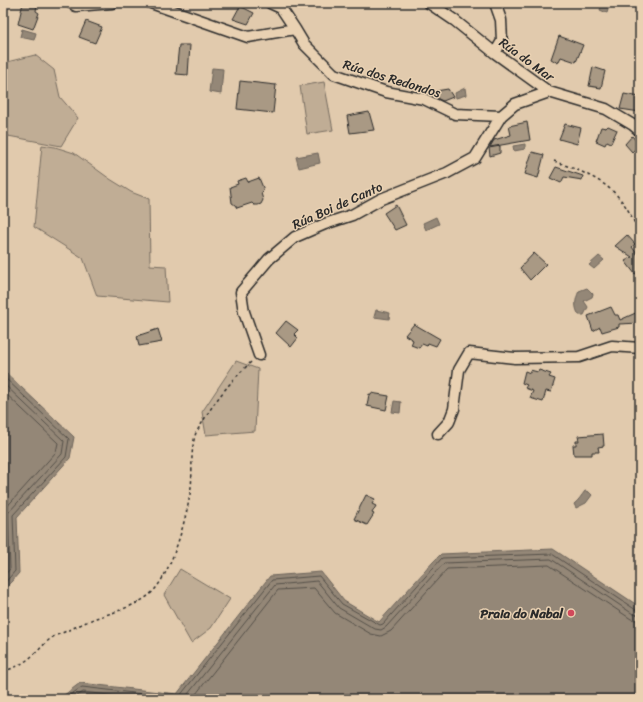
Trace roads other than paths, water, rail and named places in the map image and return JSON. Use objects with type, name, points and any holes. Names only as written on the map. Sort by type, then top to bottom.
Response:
[{"type":"street","points":[[71,3],[76,6],[112,3]]},
{"type":"street","points":[[150,3],[248,37],[295,28]]},
{"type":"street","name":"Rúa dos Redondos","points":[[270,3],[280,8],[295,28],[304,44],[334,74],[386,92],[424,99],[455,114],[500,116]]},
{"type":"street","name":"Rúa do Mar","points":[[429,3],[454,20],[549,92],[606,109],[633,125],[640,131]]},
{"type":"street","points":[[495,3],[501,20],[502,41],[495,52]]},
{"type":"street","points":[[500,116],[515,104],[549,92]]},
{"type":"street","name":"Rúa Boi de Canto","points":[[259,355],[244,312],[241,292],[269,258],[295,238],[325,224],[352,216],[381,199],[447,173],[475,158],[500,116]]},
{"type":"street","points":[[438,434],[449,422],[454,409],[459,370],[469,353],[515,358],[579,357],[612,346],[640,348]]},
{"type":"water","points":[[602,3],[610,3],[607,13],[600,10]]},
{"type":"water","points":[[22,29],[36,33],[34,40],[20,37]]},
{"type":"water","points":[[212,68],[223,69],[221,94],[209,92]]},
{"type":"water","points":[[465,88],[466,95],[456,98],[455,93]]},
{"type":"water","points":[[525,144],[525,149],[514,151],[513,146]]},
{"type":"water","points":[[318,153],[320,163],[299,168],[296,157]]},
{"type":"water","points":[[436,217],[439,224],[426,230],[423,223]]},
{"type":"water","points":[[599,256],[604,260],[594,269],[589,265]]},
{"type":"water","points":[[587,288],[593,294],[592,297],[584,301],[588,307],[584,315],[579,315],[576,306],[577,297],[579,291]]},
{"type":"water","points":[[376,310],[390,313],[389,319],[374,317]]},
{"type":"water","points":[[3,370],[74,437],[70,458],[17,517],[19,573],[3,591]]},
{"type":"water","points":[[394,401],[401,402],[400,413],[392,412]]},
{"type":"water","points":[[585,491],[592,495],[586,503],[576,508],[574,504]]},
{"type":"water","points":[[553,549],[640,607],[640,699],[59,699],[80,683],[177,694],[270,576],[321,572],[344,601],[379,622],[441,554]]},
{"type":"place","name":"Praia do Nabal","points":[[571,613]]}]
